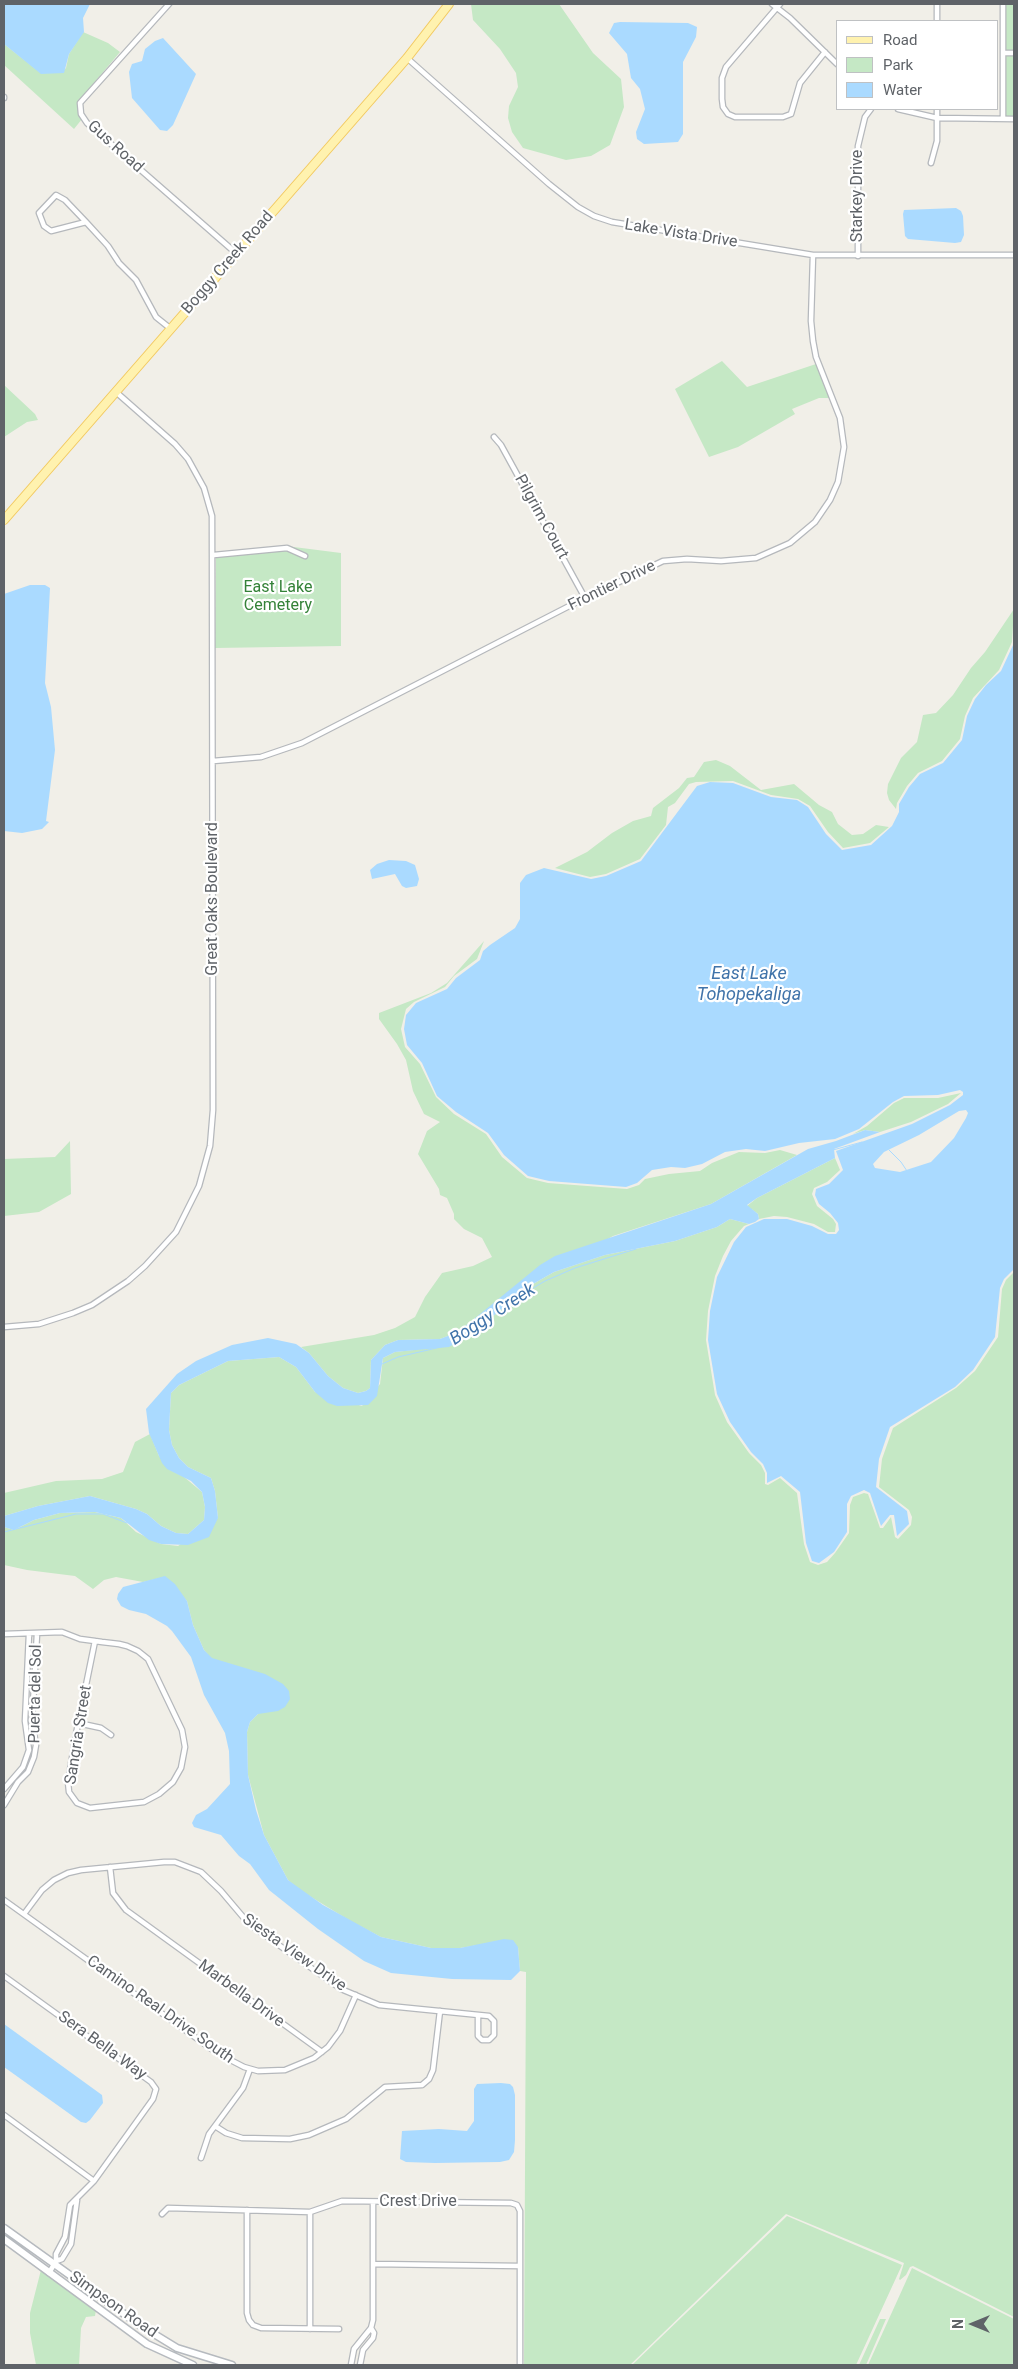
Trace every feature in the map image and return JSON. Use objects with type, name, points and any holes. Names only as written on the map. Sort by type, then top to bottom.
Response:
[{"type":"main road","name":"Boggy Creek Road","points":[[4,520],[407,58],[449,4]]},
{"type":"main road","name":"Simpson Road","points":[[4,2228],[141,2326],[177,2348],[232,2365]]},
{"type":"main road","name":"Simpson Road","points":[[4,2238],[147,2344],[193,2365]]},
{"type":"street","name":"Gus Road","points":[[169,4],[80,104],[81,114],[87,123],[237,254]]},
{"type":"street","points":[[937,4],[937,20]]},
{"type":"street","points":[[1003,4],[1003,119]]},
{"type":"street","points":[[825,52],[800,83],[792,114],[783,118],[735,117],[728,114],[723,107],[722,78],[726,66],[776,5],[825,52],[836,63]]},
{"type":"street","points":[[1003,54],[1014,53]]},
{"type":"street","name":"Lake Vista Drive","points":[[407,58],[549,184],[578,207],[594,216],[612,222],[813,255],[1014,255]]},
{"type":"street","name":"Starkey Drive","points":[[858,256],[858,146],[865,118],[869,110]]},
{"type":"street","points":[[902,110],[937,118],[1014,119]]},
{"type":"street","points":[[931,163],[937,141],[937,110]]},
{"type":"street","points":[[86,222],[51,231],[44,226],[40,212],[56,195],[65,200],[86,222],[136,280],[156,317],[171,329]]},
{"type":"street","name":"Frontier Drive","points":[[213,761],[261,757],[302,743],[585,598],[663,561],[686,559],[721,561],[756,558],[790,543],[815,522],[830,500],[838,482],[844,447],[840,418],[816,357],[812,332],[813,255]]},
{"type":"street","name":"Great Oaks Boulevard","points":[[4,1328],[39,1324],[73,1313],[98,1302],[128,1281],[145,1266],[176,1232],[199,1186],[210,1146],[213,1121],[214,555],[212,516],[204,488],[188,459],[175,444],[116,392]]},
{"type":"street","name":"Pilgrim Court","points":[[494,437],[501,445],[585,598]]},
{"type":"street","points":[[214,555],[287,548],[305,556]]},
{"type":"street","name":"Sangria Street","points":[[4,1634],[62,1632],[77,1638],[95,1641],[131,1647],[142,1653],[150,1662],[182,1730],[185,1747],[181,1768],[170,1786],[150,1799],[137,1803],[97,1807],[80,1805],[72,1798],[68,1785],[78,1723],[95,1641]]},
{"type":"street","name":"Puerta del Sol","points":[[4,1789],[23,1767],[29,1750],[26,1721],[29,1634]]},
{"type":"street","name":"Puerta del Sol","points":[[4,1805],[18,1782],[28,1772],[34,1757],[36,1745],[32,1722],[37,1634]]},
{"type":"street","points":[[78,1723],[101,1728],[110,1735]]},
{"type":"street","name":"Siesta View Drive","points":[[24,1914],[42,1890],[54,1880],[81,1870],[164,1862],[187,1866],[201,1872],[221,1891],[249,1924],[321,1976],[356,1996],[379,2005],[478,2016]]},
{"type":"street","name":"Marbella Drive","points":[[110,1867],[111,1885],[117,1901],[126,1910],[322,2052]]},
{"type":"street","name":"Camino Real Drive South","points":[[4,1900],[217,2052],[250,2069],[285,2070],[300,2065],[322,2052],[340,2031],[356,1996]]},
{"type":"street","points":[[161,1936],[165,1929]]},
{"type":"street","name":"Sera Bella Way","points":[[4,1976],[151,2082],[155,2087],[153,2099],[94,2181],[77,2198],[68,2211],[65,2237],[49,2273]]},
{"type":"street","points":[[215,2126],[226,2133],[242,2138],[257,2140],[290,2139],[316,2133],[354,2115],[385,2087],[417,2086],[426,2083],[433,2070],[440,2012]]},
{"type":"street","points":[[478,2016],[489,2016],[494,2021],[494,2035],[489,2040],[482,2040],[478,2036],[478,2016]]},
{"type":"street","points":[[201,2158],[204,2145],[215,2126],[243,2088],[250,2069]]},
{"type":"street","points":[[426,2083],[430,2087]]},
{"type":"street","points":[[4,2115],[94,2181]]},
{"type":"street","name":"Sera Bella Way","points":[[55,2263],[62,2259],[71,2244],[77,2198]]},
{"type":"street","name":"Crest Drive","points":[[162,2214],[168,2208],[310,2212],[342,2201],[511,2203],[517,2205],[520,2211],[520,2365]]},
{"type":"street","points":[[351,2365],[354,2349],[371,2328],[373,2320],[374,2202]]},
{"type":"street","points":[[247,2210],[247,2313],[252,2325],[261,2328],[339,2329]]},
{"type":"street","points":[[310,2212],[310,2328]]},
{"type":"street","points":[[374,2264],[520,2266]]},
{"type":"street","points":[[360,2365],[363,2350],[373,2338],[374,2333],[371,2328]]},
{"type":"green space","points":[[471,4],[559,4],[593,53],[621,79],[624,107],[610,145],[591,156],[566,160],[523,148],[512,132],[508,118],[509,106],[518,87],[516,73],[500,49],[473,20]]},
{"type":"green space","points":[[1006,4],[1014,4],[1014,51],[1006,51]]},
{"type":"green space","points":[[83,32],[108,43],[120,52],[78,102],[78,114],[82,119],[74,129],[4,65],[4,44],[41,73],[61,73],[66,68],[69,54]]},
{"type":"green space","points":[[1006,56],[1014,56],[1014,117],[1006,117]]},
{"type":"green space","points":[[722,361],[747,387],[816,364],[830,398],[819,398],[792,409],[795,414],[738,447],[709,457],[675,389]]},
{"type":"green space","points":[[4,385],[35,414],[38,420],[27,422],[4,437]]},
{"type":"green space","name":"East Lake Cemetery","points":[[286,546],[341,553],[341,646],[215,648],[216,552]]},
{"type":"green space","points":[[1014,609],[1012,642],[999,670],[973,698],[965,716],[960,739],[942,761],[918,773],[907,786],[897,803],[896,809],[889,800],[887,793],[888,784],[901,758],[917,742],[923,715],[936,713],[953,695]]},
{"type":"green space","points":[[716,760],[730,766],[761,790],[794,784],[819,805],[832,812],[838,824],[852,835],[863,834],[876,825],[889,827],[870,843],[843,848],[828,832],[810,806],[798,799],[771,795],[733,781],[696,782],[689,784],[675,803],[668,807],[666,825],[640,859],[606,874],[590,877],[555,868],[587,852],[612,833],[633,821],[651,816],[653,808],[679,788],[687,778],[694,777],[704,762]]},
{"type":"green space","points":[[484,941],[477,959],[454,976],[445,987],[414,1002],[406,1009],[401,1029],[405,1047],[420,1064],[436,1097],[454,1114],[486,1134],[502,1157],[527,1178],[548,1183],[627,1189],[639,1185],[645,1179],[700,1171],[712,1163],[739,1152],[765,1153],[780,1150],[797,1155],[711,1204],[613,1236],[496,1302],[458,1332],[440,1339],[398,1340],[385,1345],[371,1360],[370,1388],[358,1393],[343,1388],[328,1376],[309,1353],[301,1347],[374,1335],[395,1328],[415,1317],[425,1297],[442,1273],[473,1266],[492,1257],[482,1238],[464,1229],[454,1219],[454,1214],[447,1198],[440,1195],[439,1189],[418,1154],[427,1131],[440,1122],[424,1114],[413,1091],[406,1060],[379,1019],[379,1013],[431,993],[447,983]]},
{"type":"green space","points":[[961,1093],[948,1104],[911,1122],[880,1132],[865,1130],[853,1134],[867,1126],[894,1103],[904,1098],[938,1098]]},
{"type":"green space","points":[[70,1141],[71,1194],[39,1212],[4,1216],[4,1159],[55,1157]]},
{"type":"green space","points":[[835,1158],[840,1170],[827,1182],[814,1188],[812,1194],[817,1206],[833,1219],[836,1224],[835,1232],[828,1232],[814,1224],[787,1217],[774,1216],[759,1219],[758,1214],[747,1206],[757,1198]]},
{"type":"green space","points":[[730,1219],[749,1224],[744,1226],[731,1241],[723,1256],[715,1276],[708,1311],[706,1340],[715,1395],[727,1422],[749,1453],[761,1465],[765,1473],[765,1484],[768,1485],[780,1478],[797,1493],[804,1544],[810,1562],[818,1565],[827,1562],[849,1533],[850,1505],[853,1497],[864,1493],[868,1494],[880,1528],[883,1528],[891,1517],[895,1537],[898,1539],[911,1525],[912,1517],[909,1510],[879,1487],[882,1459],[893,1428],[956,1388],[975,1371],[998,1337],[1002,1289],[1006,1280],[1014,1272],[1014,2317],[913,2266],[910,2267],[906,2275],[900,2280],[904,2263],[786,2214],[630,2365],[524,2365],[526,1972],[520,1971],[518,1947],[491,1943],[460,1948],[431,1948],[381,1937],[352,1922],[298,1889],[288,1880],[264,1835],[248,1775],[247,1732],[250,1722],[258,1714],[204,1650],[193,1625],[187,1601],[165,1577],[143,1582],[116,1577],[104,1580],[93,1589],[75,1576],[4,1565],[4,1527],[14,1530],[34,1520],[60,1513],[95,1512],[121,1518],[136,1532],[161,1544],[178,1546],[218,1518],[215,1491],[211,1478],[188,1467],[179,1458],[172,1445],[169,1430],[171,1393],[179,1385],[228,1361],[279,1357],[296,1367],[315,1392],[362,1406],[380,1384],[383,1358],[395,1352],[413,1350],[487,1321],[533,1284],[554,1272],[605,1255],[675,1241],[717,1227]]},
{"type":"green space","points":[[150,1434],[159,1456],[202,1492],[205,1507],[204,1520],[188,1534],[176,1533],[161,1526],[147,1514],[136,1509],[90,1496],[38,1506],[4,1516],[4,1493],[56,1481],[102,1479],[123,1472],[135,1442]]},
{"type":"green space","points":[[787,2216],[902,2265],[856,2365],[632,2365]]},
{"type":"green space","points":[[42,2266],[96,2310],[95,2316],[86,2317],[81,2328],[79,2365],[36,2365],[30,2333],[30,2313]]},
{"type":"green space","points":[[912,2268],[1014,2319],[1014,2365],[868,2365]]},
{"type":"green space","points":[[880,2319],[886,2319],[866,2365],[859,2365]]},
{"type":"water","points":[[4,4],[90,4],[83,18],[84,32],[69,54],[64,73],[41,74],[4,44]]},
{"type":"water","points":[[614,23],[688,23],[697,27],[696,37],[683,62],[683,134],[678,142],[644,144],[637,139],[636,132],[645,109],[640,89],[631,78],[627,54],[609,33]]},
{"type":"water","points":[[163,38],[196,74],[173,125],[167,131],[160,130],[132,98],[129,72],[132,64],[142,61],[145,49],[155,41]]},
{"type":"water","points":[[956,208],[961,211],[963,216],[964,235],[961,242],[908,239],[905,236],[904,210]]},
{"type":"water","points":[[30,585],[45,585],[50,588],[45,683],[51,707],[55,750],[46,821],[49,822],[42,829],[22,833],[4,831],[4,594]]},
{"type":"water","name":"East Lake Tohopekaliga","points":[[1014,643],[1014,1269],[1004,1279],[1000,1288],[995,1337],[973,1370],[955,1387],[890,1427],[879,1459],[876,1487],[907,1511],[909,1524],[897,1536],[894,1515],[890,1515],[881,1526],[870,1493],[864,1490],[851,1496],[847,1504],[847,1532],[834,1552],[819,1563],[812,1561],[806,1543],[800,1492],[781,1476],[767,1483],[767,1473],[763,1464],[751,1452],[730,1422],[717,1394],[708,1340],[710,1311],[717,1277],[734,1242],[746,1227],[764,1219],[787,1219],[812,1226],[828,1234],[836,1234],[839,1230],[838,1223],[819,1204],[815,1195],[816,1189],[829,1184],[843,1170],[836,1151],[912,1124],[950,1105],[963,1095],[963,1092],[960,1090],[938,1095],[904,1096],[893,1102],[859,1129],[835,1139],[799,1143],[765,1151],[746,1149],[725,1152],[702,1164],[685,1168],[671,1167],[652,1170],[637,1183],[626,1187],[549,1181],[528,1176],[504,1155],[488,1133],[456,1112],[437,1096],[422,1063],[407,1045],[404,1029],[406,1015],[416,1003],[447,989],[456,978],[480,960],[483,951],[515,928],[520,919],[520,883],[526,875],[544,868],[591,879],[606,876],[641,861],[697,786],[710,782],[733,783],[771,797],[797,800],[808,807],[826,834],[842,850],[871,845],[892,826],[899,812],[899,804],[909,787],[920,774],[943,763],[962,740],[967,716],[975,699],[1001,671]],"holes":[[[966,1110],[968,1113],[954,1138],[931,1162],[900,1172],[875,1168],[873,1164],[884,1152],[919,1135],[959,1111]]]},
{"type":"water","points":[[389,860],[406,861],[415,865],[419,879],[417,886],[406,888],[402,886],[395,874],[372,879],[370,870],[377,864]]},
{"type":"water","points":[[865,1130],[880,1132],[834,1149],[835,1158],[747,1205],[758,1214],[759,1219],[755,1222],[749,1224],[730,1219],[717,1227],[675,1241],[605,1255],[554,1272],[533,1284],[487,1321],[449,1347],[395,1352],[383,1358],[377,1396],[368,1405],[337,1406],[328,1403],[315,1392],[296,1367],[279,1357],[228,1361],[179,1385],[171,1393],[169,1430],[172,1445],[179,1458],[188,1467],[211,1478],[215,1491],[218,1518],[209,1537],[188,1545],[161,1544],[149,1540],[121,1518],[95,1512],[60,1513],[34,1520],[14,1530],[4,1527],[4,1516],[38,1506],[90,1496],[136,1509],[147,1514],[161,1526],[176,1533],[188,1534],[204,1520],[205,1507],[202,1492],[191,1481],[167,1469],[162,1463],[149,1433],[146,1409],[177,1374],[196,1361],[232,1345],[268,1338],[296,1344],[309,1353],[328,1376],[343,1388],[358,1393],[366,1391],[370,1388],[371,1360],[385,1345],[398,1340],[440,1339],[458,1332],[540,1265],[555,1256],[711,1204],[808,1149]]},
{"type":"water","points":[[165,1576],[175,1584],[187,1601],[193,1625],[204,1650],[212,1658],[265,1674],[283,1684],[289,1691],[290,1699],[285,1707],[278,1711],[258,1714],[250,1722],[247,1732],[248,1775],[256,1810],[264,1835],[288,1880],[323,1905],[381,1937],[431,1948],[460,1948],[504,1939],[513,1940],[518,1947],[520,1971],[511,1980],[452,1979],[391,1973],[364,1961],[318,1929],[269,1890],[250,1864],[239,1856],[221,1835],[194,1827],[192,1823],[196,1815],[207,1809],[230,1784],[229,1751],[225,1733],[204,1695],[191,1657],[172,1631],[146,1614],[121,1606],[117,1599],[123,1587]]},
{"type":"water","points":[[4,2024],[102,2095],[103,2103],[90,2120],[86,2123],[81,2122],[4,2067]]},
{"type":"water","points":[[477,2084],[510,2084],[515,2095],[514,2152],[509,2160],[500,2162],[435,2163],[406,2162],[400,2159],[402,2131],[439,2129],[467,2131],[474,2121],[474,2089]]},
{"type":"waterway","name":"Boggy Creek","points":[[833,1150],[862,1142]]},
{"type":"waterway","name":"Boggy Creek","points":[[889,1150],[907,1171]]},
{"type":"waterway","name":"Boggy Creek","points":[[516,1298],[545,1281],[575,1268],[636,1249]]},
{"type":"waterway","name":"Boggy Creek","points":[[452,1345],[463,1340],[471,1332]]},
{"type":"waterway","name":"Boggy Creek","points":[[382,1364],[398,1357],[441,1347]]},
{"type":"waterway","name":"Boggy Creek","points":[[4,1532],[76,1514],[103,1514],[127,1523]]}]
